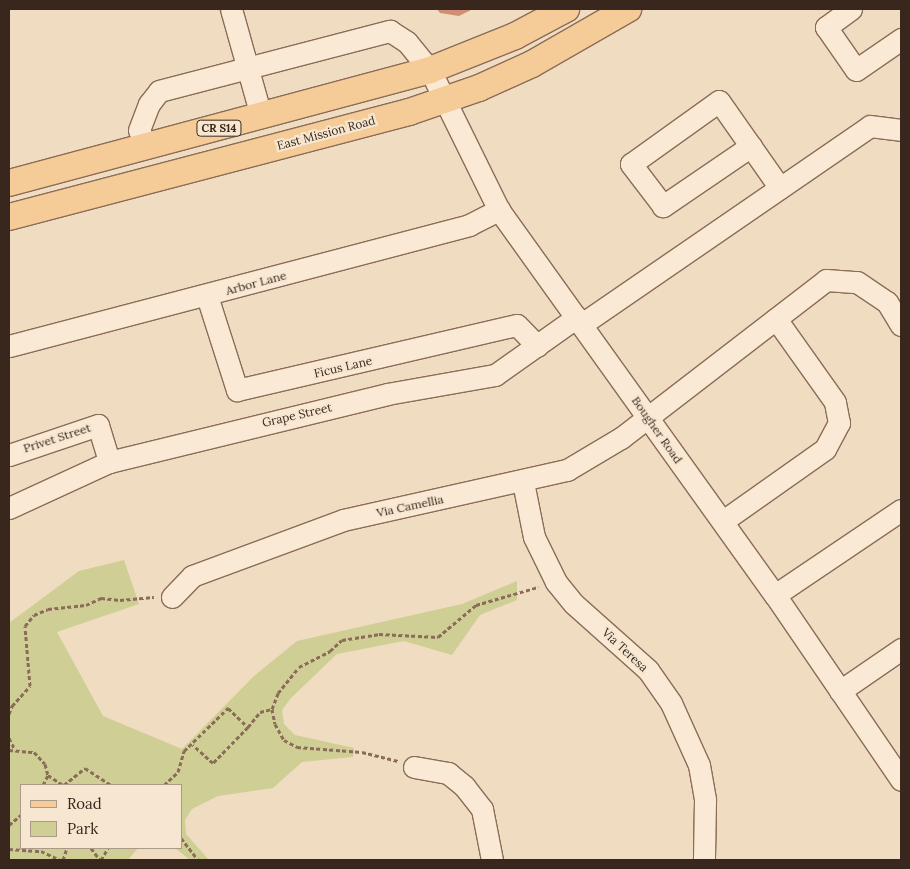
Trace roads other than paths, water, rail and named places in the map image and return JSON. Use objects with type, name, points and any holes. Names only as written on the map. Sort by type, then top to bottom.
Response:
[{"type":"main road","name":"CR S14","points":[[9,183],[430,70],[515,36],[566,9]]},
{"type":"main road","name":"East Mission Road","points":[[9,217],[444,100],[532,64],[628,9]]},
{"type":"street","points":[[231,9],[261,116]]},
{"type":"street","points":[[851,9],[826,27],[856,70],[901,39]]},
{"type":"street","name":"Bougher Road","points":[[146,147],[139,130],[149,104],[159,91],[390,31],[407,42],[430,70],[500,210],[723,521],[901,780]]},
{"type":"street","points":[[751,146],[663,206],[631,164],[719,101],[751,146],[780,188]]},
{"type":"street","name":"Grape Street","points":[[9,508],[109,462],[387,394],[495,376],[537,346],[580,320],[780,188],[870,126],[901,130]]},
{"type":"street","name":"Arbor Lane","points":[[9,346],[208,296],[469,225],[500,210]]},
{"type":"street","name":"Via Camellia","points":[[172,597],[192,576],[343,520],[523,482],[567,470],[621,438],[647,416],[776,320],[826,280],[857,282],[887,302],[901,325]]},
{"type":"street","name":"Ficus Lane","points":[[208,296],[237,390],[517,325],[537,346]]},
{"type":"street","points":[[723,521],[825,449],[839,423],[835,402],[776,320]]},
{"type":"street","name":"Privet Street","points":[[9,455],[98,425],[109,462]]},
{"type":"street","name":"Via Teresa","points":[[523,482],[534,537],[556,582],[574,604],[648,670],[671,703],[699,765],[705,800],[704,860]]},
{"type":"street","points":[[775,595],[901,510]]},
{"type":"street","points":[[840,691],[901,649]]},
{"type":"street","points":[[414,767],[448,773],[464,786],[482,810],[492,860]]}]
